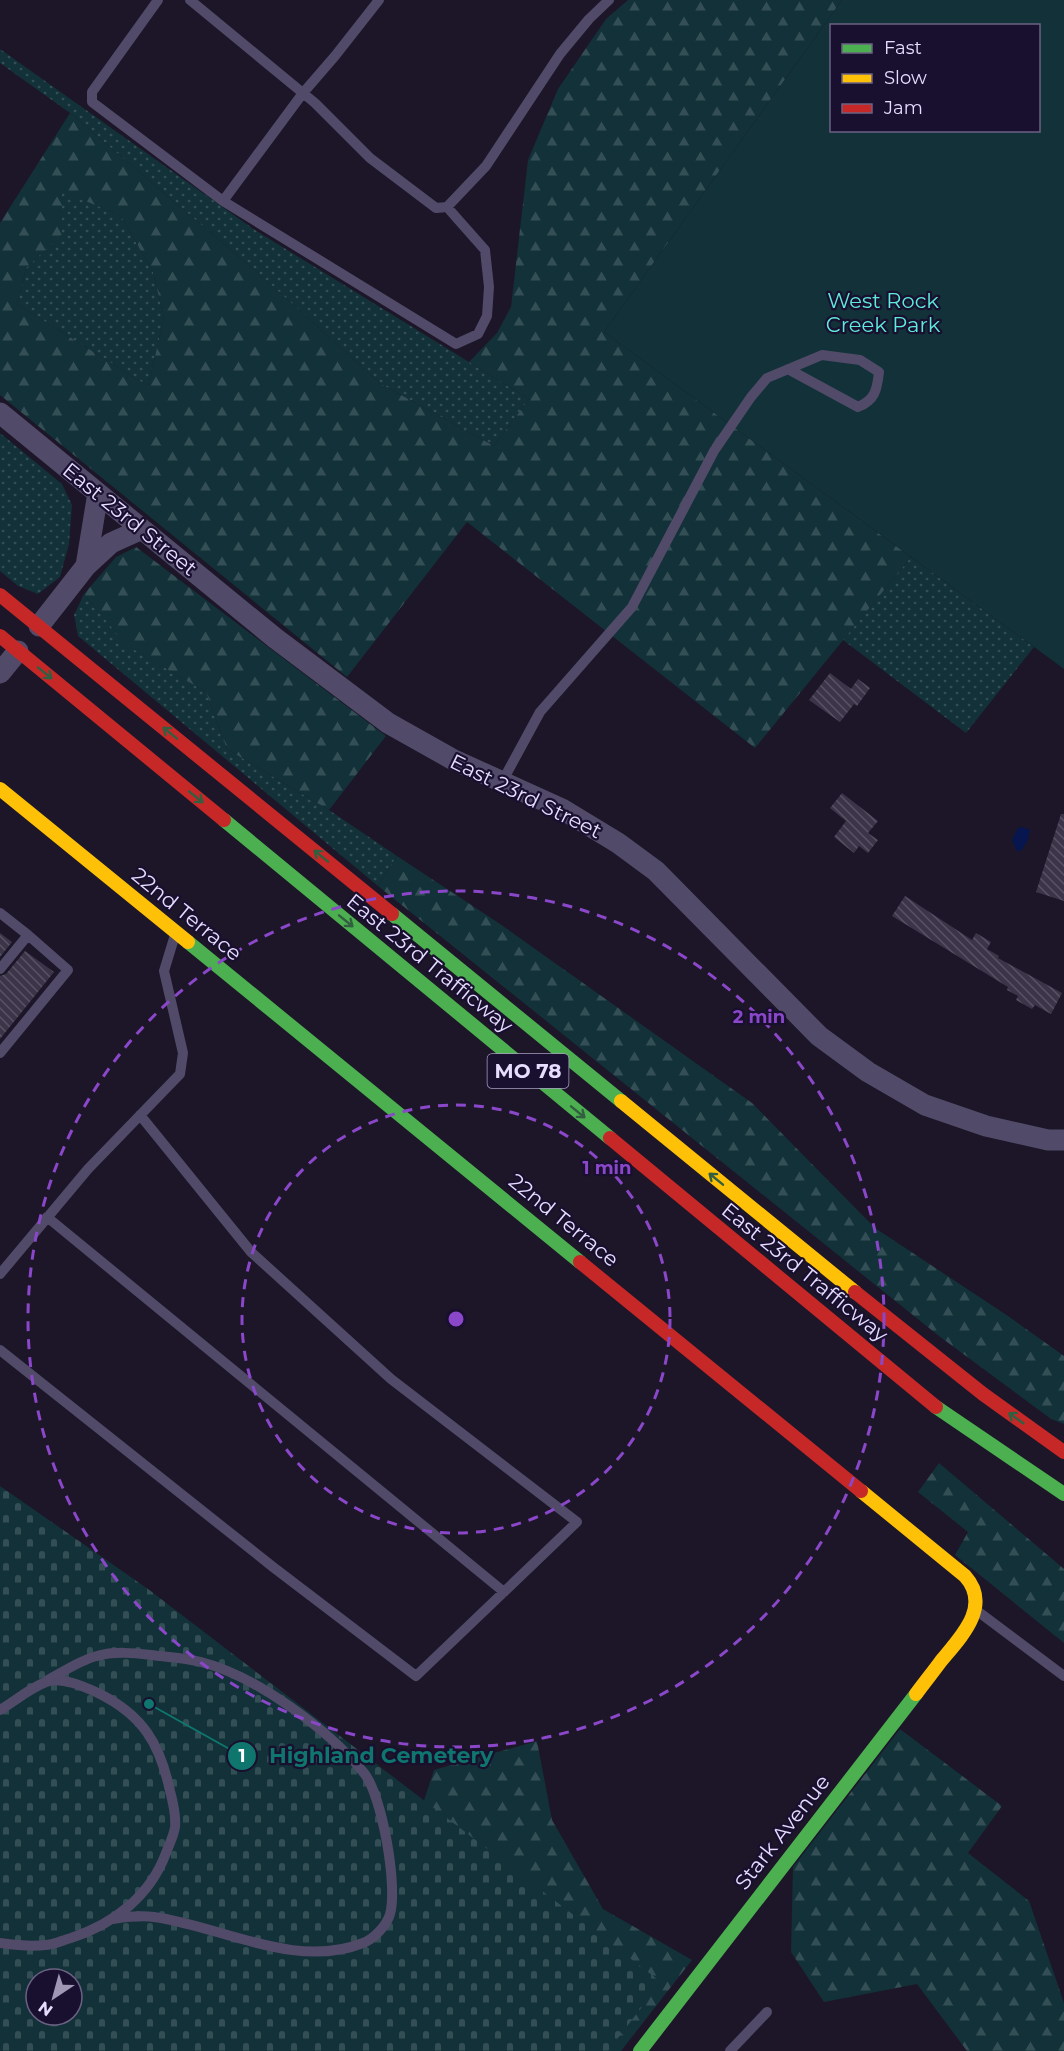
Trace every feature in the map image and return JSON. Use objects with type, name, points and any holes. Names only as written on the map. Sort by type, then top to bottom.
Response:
[{"type":"main road","name":"East 23rd Trafficway","points":[[0,595],[852,1289],[983,1394],[1064,1452]]},
{"type":"main road","name":"East 23rd Trafficway","points":[[0,636],[942,1412],[1064,1494]]},
{"type":"main road","name":"22nd Terrace","points":[[0,789],[965,1576],[974,1588],[976,1610]]},
{"type":"main road","name":"Stark Avenue","points":[[639,2051],[943,1659],[961,1640],[976,1610]]},
{"type":"street","name":"East 23rd Street","points":[[0,413],[275,638],[388,723],[452,759],[562,809],[618,843],[656,871],[819,1036],[868,1072],[925,1106],[986,1126],[1048,1140],[1064,1140]]},
{"type":"street","points":[[86,566],[98,493]]},
{"type":"street","points":[[39,626],[86,566],[111,543],[142,529]]},
{"type":"street","points":[[0,673],[18,651]]},
{"type":"lane","points":[[158,0],[92,92],[92,102],[223,201],[456,344],[478,334],[487,315],[489,287],[484,250],[447,207]]},
{"type":"lane","points":[[190,0],[303,93],[370,158],[436,208],[447,207],[486,166],[560,54],[589,19],[609,0]]},
{"type":"lane","points":[[223,201],[303,93],[379,0]]},
{"type":"lane","points":[[502,782],[540,712],[632,607],[714,451],[767,378],[788,369],[822,356],[860,360],[879,372],[878,387],[869,402],[858,407],[788,369]]},
{"type":"lane","points":[[0,913],[68,970],[0,1053]]},
{"type":"lane","points":[[0,1274],[88,1169],[180,1074],[183,1053],[164,971],[176,932]]},
{"type":"lane","points":[[0,969],[28,935]]},
{"type":"lane","points":[[0,1350],[273,1567],[416,1676],[577,1522],[391,1379],[251,1252],[140,1115]]},
{"type":"lane","points":[[47,1217],[504,1592]]},
{"type":"lane","points":[[976,1610],[1064,1676]]},
{"type":"lane","points":[[0,1710],[48,1680],[97,1656],[129,1652],[201,1662],[236,1675],[303,1716],[366,1774],[382,1822],[392,1879],[390,1915],[379,1931],[365,1942],[345,1948],[296,1950],[171,1920],[132,1916],[113,1919]]},
{"type":"lane","points":[[0,1943],[22,1946],[48,1945],[79,1935],[113,1919],[149,1886],[161,1865],[175,1828],[173,1803],[158,1747],[138,1722],[118,1703],[78,1683],[48,1680]]},
{"type":"lane","points":[[730,2051],[767,2012]]},
{"type":"green space","points":[[628,0],[842,0],[604,332],[911,557],[755,748],[467,522],[347,677],[0,395],[0,223],[70,113],[258,273],[381,384],[494,446],[529,399],[469,362],[497,333],[511,307],[528,160],[558,89],[606,19]],"holes":[[[62,191],[121,216],[153,272],[164,318],[148,386],[17,304],[26,268],[62,234]]]},
{"type":"green space","name":"West Rock Creek Park","points":[[842,0],[1064,0],[1064,669],[604,332]]},
{"type":"green space","points":[[0,49],[255,230],[529,399],[494,446],[381,384],[258,273],[70,113],[0,63]]},
{"type":"green space","points":[[62,190],[121,216],[153,272],[164,318],[148,386],[17,304],[26,268],[61,234]]},
{"type":"green space","points":[[0,433],[62,484],[72,505],[69,544],[60,577],[38,594],[18,586],[0,571]]},
{"type":"green space","points":[[136,547],[386,736],[329,810],[227,749],[206,692],[126,645],[84,594],[116,557]]},
{"type":"green space","points":[[911,557],[1034,647],[966,733],[843,640]]},
{"type":"green space","points":[[84,594],[127,645],[206,692],[227,749],[329,810],[397,856],[378,886],[78,636],[74,615]]},
{"type":"green space","points":[[397,856],[500,924],[752,1103],[875,1228],[1064,1356],[1064,1424],[1051,1419],[939,1336],[378,886]]},
{"type":"green space","points":[[939,1463],[1064,1569],[1064,1643],[955,1555],[968,1532],[918,1492]]},
{"type":"green space","points":[[0,1486],[148,1589],[661,1982],[608,2051],[0,2051]]},
{"type":"green space","points":[[900,1729],[1002,1806],[968,1853],[1029,1901],[1064,2003],[1064,2051],[967,2051],[917,1984],[824,2002],[791,1952],[793,1867]]},
{"type":"green space","points":[[537,1741],[552,1820],[603,1909],[692,1960],[621,2051],[230,2051],[417,1822],[434,1770]]},
{"type":"shaded area","points":[[1018,828],[1030,830],[1028,840],[1021,851],[1017,851],[1012,840]]},
{"type":"building","points":[[830,673],[851,689],[858,679],[870,688],[857,706],[854,704],[840,722],[809,700]]},
{"type":"building","points":[[842,793],[878,821],[868,833],[878,840],[868,853],[859,846],[854,853],[834,837],[846,821],[830,808]]},
{"type":"building","points":[[1061,814],[1064,814],[1064,901],[1036,892]]},
{"type":"building","points":[[905,896],[972,940],[976,933],[991,942],[987,949],[999,956],[998,958],[1062,993],[1051,1014],[1035,1005],[1032,1009],[1016,1000],[1018,996],[1007,990],[1008,987],[892,916]]},
{"type":"building","points":[[0,933],[12,942],[0,957]]},
{"type":"building","points":[[25,951],[54,972],[0,1039],[0,976],[6,974]]},
{"type":"traffic: fast","points":[[224,820],[610,1138]]},
{"type":"traffic: fast","points":[[392,914],[621,1101]]},
{"type":"traffic: fast","points":[[188,942],[580,1262]]},
{"type":"traffic: fast","points":[[936,1407],[1064,1494]]},
{"type":"traffic: fast","points":[[640,2051],[916,1694]]},
{"type":"traffic: slow","points":[[0,789],[188,942]]},
{"type":"traffic: slow","points":[[621,1101],[855,1292]]},
{"type":"traffic: slow","points":[[861,1491],[965,1576],[973,1587],[975,1610],[971,1621],[916,1694]]},
{"type":"traffic: jam","points":[[0,595],[392,914]]},
{"type":"traffic: jam","points":[[0,636],[224,820]]},
{"type":"traffic: jam","points":[[610,1138],[936,1407]]},
{"type":"traffic: jam","points":[[580,1262],[861,1491]]},
{"type":"traffic: jam","points":[[855,1292],[983,1394],[1064,1452]]},
{"type":"place","name":"Highland Cemetery","points":[[149,1704]]}]
